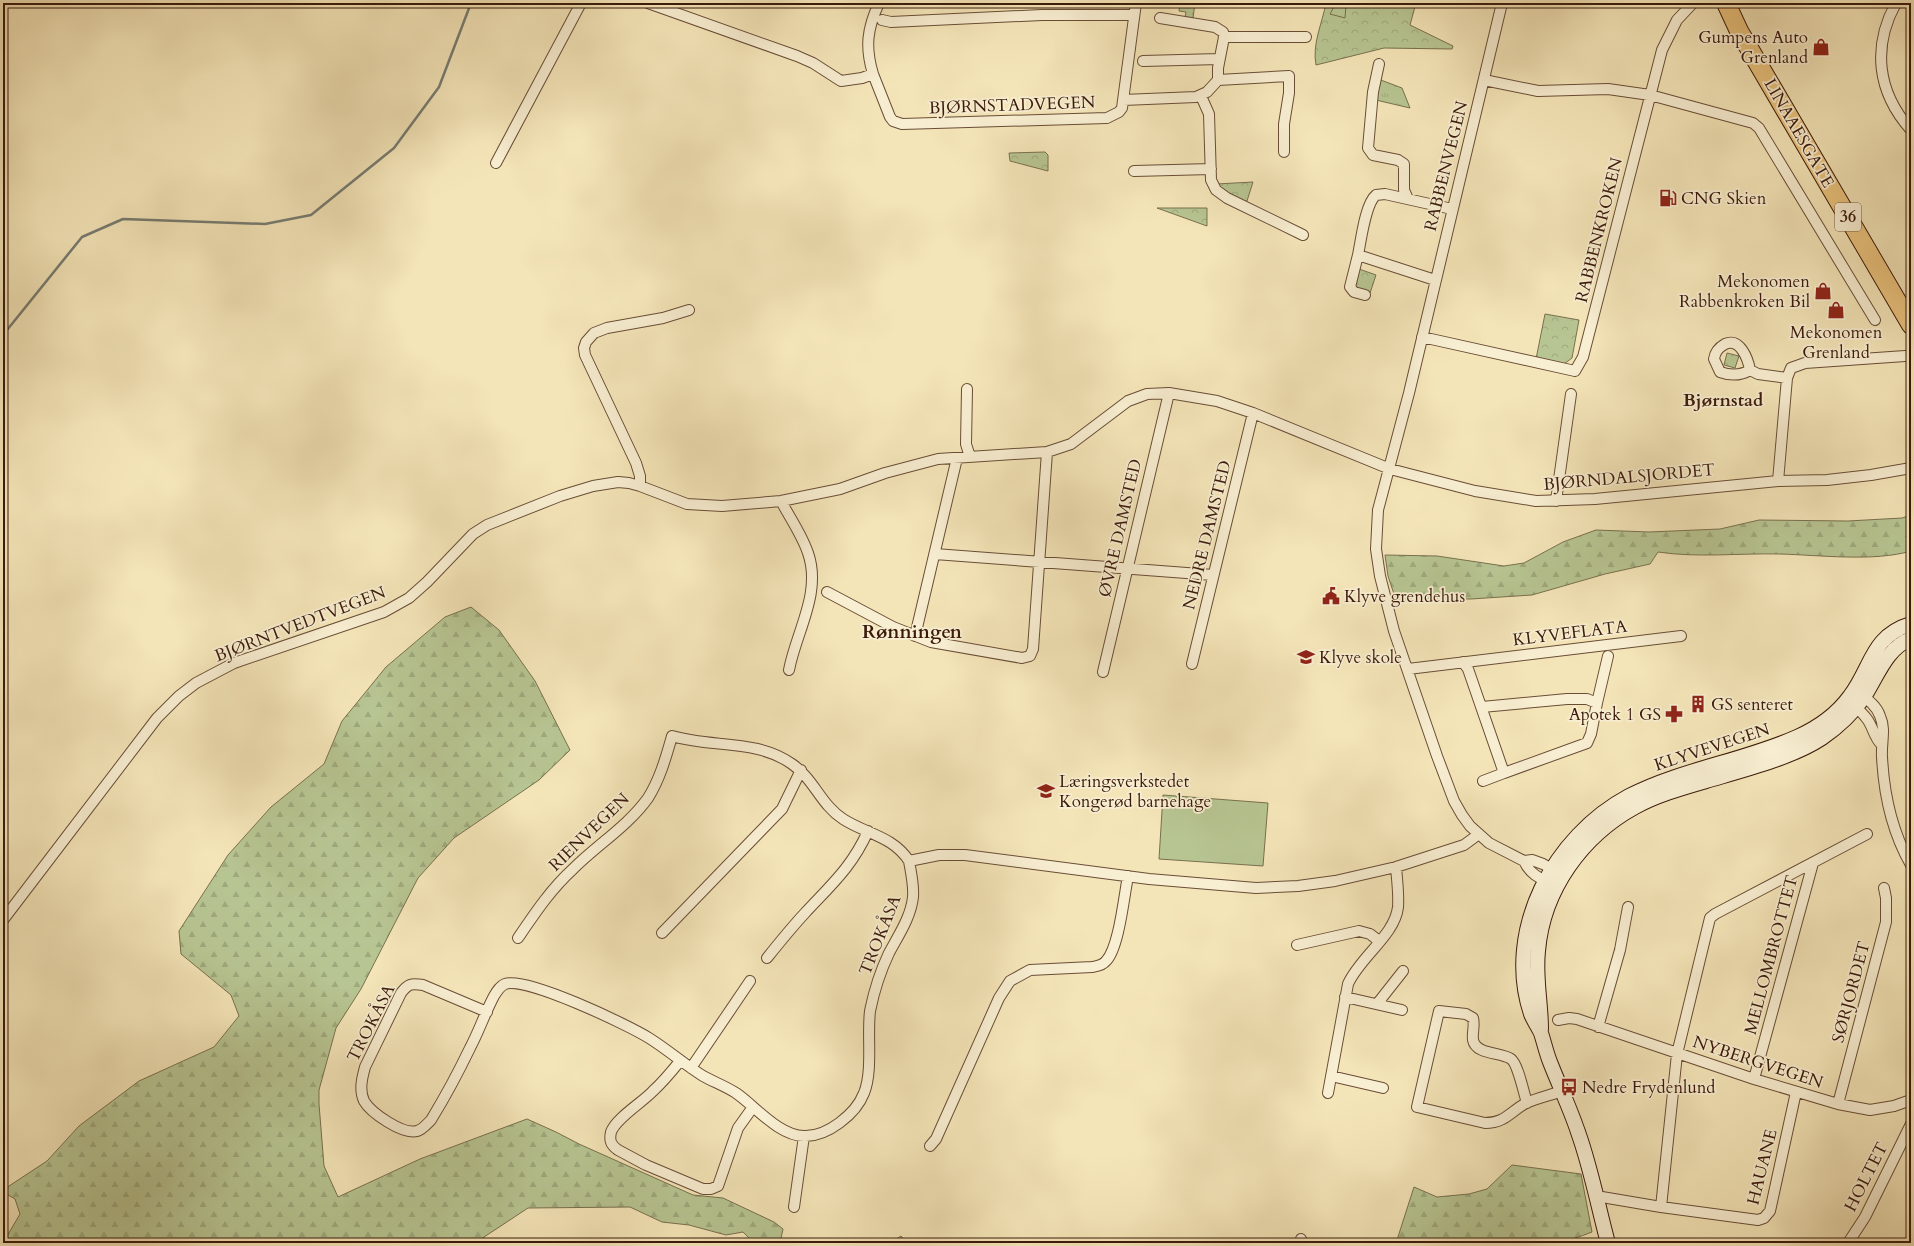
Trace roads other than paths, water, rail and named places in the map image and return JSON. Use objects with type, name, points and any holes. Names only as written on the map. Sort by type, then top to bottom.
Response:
[{"type":"highway","points":[[1712,3],[1720,3]]},
{"type":"highway","name":"LINAAESGATE","points":[[1726,3],[1739,31],[1911,325]]},
{"type":"main road","name":"KLYVEVEGEN","points":[[1857,700],[1882,641],[1892,632],[1911,624]]},
{"type":"main road","name":"KLYVEVEGEN","points":[[1608,1243],[1578,1133],[1540,1032],[1532,1015],[1526,987],[1524,958],[1531,916],[1552,877],[1572,862],[1602,830],[1635,807],[1660,795],[1806,747],[1834,730],[1894,651],[1900,645],[1911,639]]},
{"type":"street","points":[[496,163],[581,3]]},
{"type":"street","points":[[648,3],[797,56],[813,63],[841,81],[862,78],[873,74],[868,46],[868,30],[879,3]]},
{"type":"street","points":[[674,3],[676,14]]},
{"type":"street","name":"BJØRNSTADVEGEN","points":[[873,74],[890,117],[893,121],[902,124],[1091,120],[1107,118],[1119,112],[1122,108],[1136,3]]},
{"type":"street","name":"RABBENVEGEN","points":[[1390,469],[1502,3]]},
{"type":"street","name":"RABBENKROKEN","points":[[1422,337],[1575,371],[1583,357],[1662,50],[1677,20],[1693,3]]},
{"type":"street","points":[[1896,3],[1883,33],[1881,68],[1888,96],[1896,111],[1911,130]]},
{"type":"street","points":[[882,20],[891,22],[1042,16],[1134,15]]},
{"type":"street","points":[[1160,18],[1215,27],[1223,32],[1224,37],[1217,74],[1218,80]]},
{"type":"street","points":[[1224,37],[1306,37]]},
{"type":"street","points":[[1143,61],[1220,59]]},
{"type":"street","points":[[1379,64],[1373,92],[1368,148],[1373,155],[1398,160],[1404,164],[1404,190],[1408,199]]},
{"type":"street","points":[[1123,100],[1201,96],[1218,80],[1289,76],[1289,93],[1284,124],[1284,152]]},
{"type":"street","points":[[1484,80],[1538,91],[1608,89],[1650,95],[1753,122],[1759,128],[1875,320]]},
{"type":"street","points":[[1201,96],[1209,114],[1213,185],[1221,194],[1304,235]]},
{"type":"street","points":[[1134,171],[1211,169]]},
{"type":"street","points":[[1365,296],[1354,292],[1350,287],[1373,197],[1380,194],[1452,209]]},
{"type":"street","points":[[1358,255],[1435,280]]},
{"type":"street","points":[[640,486],[640,476],[636,463],[585,355],[584,348],[589,337],[606,328],[663,318],[689,310]]},
{"type":"street","points":[[1778,481],[1787,378],[1791,368],[1804,363],[1905,356]]},
{"type":"street","points":[[1750,370],[1758,374],[1771,377],[1787,378]]},
{"type":"street","points":[[967,389],[966,444],[970,457]]},
{"type":"street","name":"BJØRNTVEDTVEGEN","points":[[3,920],[157,718],[179,696],[196,683],[234,663],[384,612],[408,598],[427,582],[458,547],[473,534],[487,526],[560,496],[593,486],[618,482],[640,486],[687,504],[703,506],[781,501],[840,490],[926,461],[1047,452],[1071,444],[1128,401],[1147,394],[1169,393],[1209,400],[1252,413],[1308,434],[1390,469]]},
{"type":"street","name":"ØVRE DAMSTED","points":[[1103,672],[1169,393]]},
{"type":"street","points":[[1556,501],[1572,394]]},
{"type":"street","name":"NEDRE DAMSTED","points":[[1192,664],[1252,413]]},
{"type":"street","points":[[827,592],[893,627],[942,645],[1022,658],[1030,656],[1033,649],[1047,452]]},
{"type":"street","points":[[915,636],[957,458]]},
{"type":"street","name":"BJØRNDALSJORDET","points":[[1390,469],[1493,495],[1536,501],[1556,501],[1778,481],[1827,480],[1871,475],[1911,468]]},
{"type":"street","points":[[1390,469],[1378,510],[1376,549],[1385,599],[1394,631],[1454,800],[1462,815],[1479,834],[1490,843],[1524,861],[1532,860],[1552,877]]},
{"type":"street","points":[[781,501],[808,553],[812,576],[809,604],[791,657],[789,670]]},
{"type":"street","points":[[935,554],[1213,575]]},
{"type":"street","name":"KLYVEFLATA","points":[[1408,669],[1681,636]]},
{"type":"street","name":"KLYVEFLATA","points":[[1504,773],[1587,743],[1591,734],[1596,703],[1608,656]]},
{"type":"street","points":[[1463,662],[1468,669],[1504,773],[1483,781]]},
{"type":"street","points":[[1482,707],[1567,699],[1587,699],[1596,703]]},
{"type":"street","points":[[1857,700],[1868,720],[1875,738],[1881,744],[1886,801],[1893,825],[1911,865]]},
{"type":"street","name":"RIENVEGEN","points":[[518,938],[543,902],[564,878],[628,820],[647,798],[662,768],[672,736],[702,743],[724,743],[752,747],[783,758],[801,770],[832,810],[844,820],[894,844],[909,861]]},
{"type":"street","points":[[662,933],[782,809],[801,770]]},
{"type":"street","points":[[767,958],[788,932],[847,869],[862,845],[868,831]]},
{"type":"street","points":[[909,861],[939,855],[965,855],[1194,884],[1256,888],[1298,886],[1335,881],[1396,867],[1464,845],[1479,834]]},
{"type":"street","name":"MELLOMBROTTET","points":[[1677,1054],[1710,918],[1867,834]]},
{"type":"street","name":"TROKÅSA","points":[[487,1012],[422,985],[412,983],[406,986],[365,1067],[361,1079],[361,1091],[365,1101],[374,1111],[406,1132],[417,1132],[425,1126],[434,1115],[458,1072],[487,1012],[495,994],[503,985],[511,983],[539,989],[607,1016],[650,1038],[680,1061],[731,1090],[782,1129],[804,1136],[832,1127],[844,1120],[859,1103],[865,1091],[868,1064],[868,1026],[875,990],[882,970],[907,918],[913,899],[913,884],[909,861]]},
{"type":"street","name":"MELLOMBROTTET","points":[[1754,1079],[1813,863]]},
{"type":"street","points":[[1328,1093],[1345,997],[1351,977],[1394,921],[1398,907],[1396,867]]},
{"type":"street","points":[[930,1146],[936,1139],[999,998],[1010,981],[1030,970],[1092,967],[1101,965],[1107,961],[1116,939],[1128,876]]},
{"type":"street","name":"SØRJORDET","points":[[1838,1104],[1886,922],[1886,898],[1884,888]]},
{"type":"street","points":[[1598,1027],[1620,950],[1628,907]]},
{"type":"street","points":[[1297,945],[1359,931],[1370,934],[1379,941]]},
{"type":"street","points":[[1377,1004],[1403,971]]},
{"type":"street","points":[[691,1068],[750,981]]},
{"type":"street","points":[[1345,997],[1402,1010]]},
{"type":"street","points":[[1527,1103],[1515,1064],[1510,1059],[1482,1050],[1476,1045],[1473,1040],[1475,1024],[1473,1018],[1466,1014],[1439,1011],[1417,1107],[1485,1123],[1494,1123],[1503,1120],[1527,1103],[1562,1092]]},
{"type":"street","name":"NYBERGVEGEN","points":[[1558,1020],[1569,1018],[1577,1019],[1677,1054],[1838,1104],[1870,1110],[1894,1106],[1911,1100]]},
{"type":"street","points":[[1661,1207],[1677,1054]]},
{"type":"street","points":[[680,1061],[655,1090],[617,1123],[612,1130],[610,1138],[611,1144],[618,1150],[688,1184],[703,1189],[711,1189],[718,1186],[738,1128],[753,1107]]},
{"type":"street","points":[[1331,1076],[1383,1088]]},
{"type":"street","name":"HAUANE","points":[[1596,1196],[1661,1207],[1758,1220],[1764,1218],[1770,1211],[1796,1092]]},
{"type":"street","name":"HOLTET","points":[[1848,1243],[1865,1217],[1911,1124]]},
{"type":"street","points":[[794,1208],[804,1136]]},
{"type":"waterway","points":[[3,335],[82,237],[123,219],[265,224],[311,215],[394,148],[439,87],[471,3]]},
{"type":"place","name":"Gumpens Auto Grenland","points":[[1821,47]]},
{"type":"place","name":"CNG Skien","points":[[1668,198]]},
{"type":"place","name":"Mekonomen Rabbenkroken Bil","points":[[1823,291]]},
{"type":"place","name":"Mekonomen Grenland","points":[[1836,310]]},
{"type":"place","name":"Klyve grendehus","points":[[1331,596]]},
{"type":"place","name":"Klyve skole","points":[[1306,657]]},
{"type":"place","name":"GS senteret","points":[[1698,704]]},
{"type":"place","name":"Apotek 1 GS","points":[[1674,714]]},
{"type":"place","name":"Læringsverkstedet Kongerød barnehage","points":[[1046,791]]},
{"type":"place","name":"Nedre Frydenlund","points":[[1569,1087]]},
{"type":"district","name":"Bjørnstad","points":[[1723,400]]},
{"type":"district","name":"Rønningen","points":[[912,632]]}]
